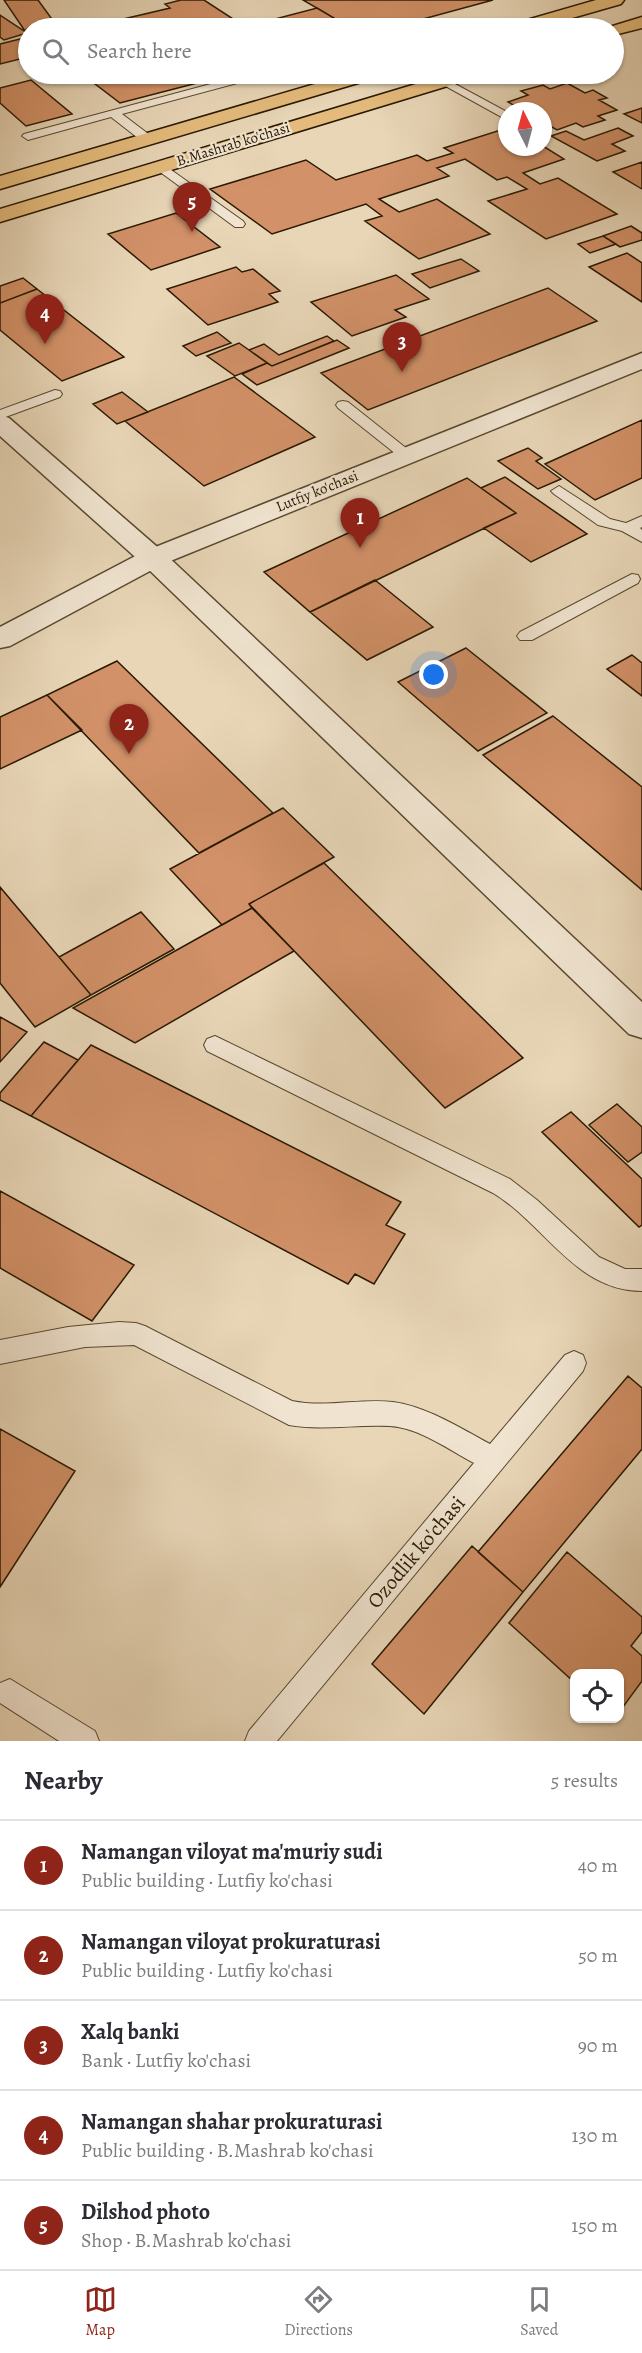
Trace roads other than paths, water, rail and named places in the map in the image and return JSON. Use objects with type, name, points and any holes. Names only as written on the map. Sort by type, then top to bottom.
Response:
[{"type":"main road","points":[[553,18],[615,0]]},
{"type":"main road","points":[[624,27],[642,22]]},
{"type":"main road","name":"B.Mashrab ko'chasi","points":[[0,183],[329,84]]},
{"type":"main road","name":"B.Mashrab ko'chasi","points":[[0,216],[434,84]]},
{"type":"street","name":"Lutfiy ko'chasi","points":[[0,639],[153,558],[642,360]]},
{"type":"street","points":[[0,423],[153,558],[642,1024]]},
{"type":"lane","points":[[28,136],[222,84]]},
{"type":"lane","points":[[449,84],[498,112]]},
{"type":"lane","points":[[113,113],[147,139]]},
{"type":"lane","points":[[160,166],[239,224]]},
{"type":"lane","points":[[0,415],[55,394]]},
{"type":"lane","points":[[343,405],[406,455]]},
{"type":"lane","points":[[559,491],[604,522],[635,524],[642,537]]},
{"type":"lane","points":[[526,636],[639,580]]},
{"type":"lane","points":[[215,1045],[515,1194],[590,1265],[612,1278],[642,1280]]},
{"type":"lane","points":[[0,1352],[114,1332],[136,1335],[289,1413],[311,1417],[391,1414],[411,1418],[493,1459]]},
{"type":"lane","name":"Ozodlik ko'chasi","points":[[259,1741],[574,1363]]},
{"type":"lane","points":[[10,1694],[85,1741]]},
{"type":"place","name":"Dilshod photo","points":[[192,232]]},
{"type":"place","name":"Namangan shahar prokuraturasi","points":[[45,344]]},
{"type":"place","name":"Xalq banki","points":[[402,372]]},
{"type":"place","name":"Namangan viloyat ma'muriy sudi","points":[[360,548]]},
{"type":"place","name":"Namangan viloyat prokuraturasi","points":[[129,754]]}]
